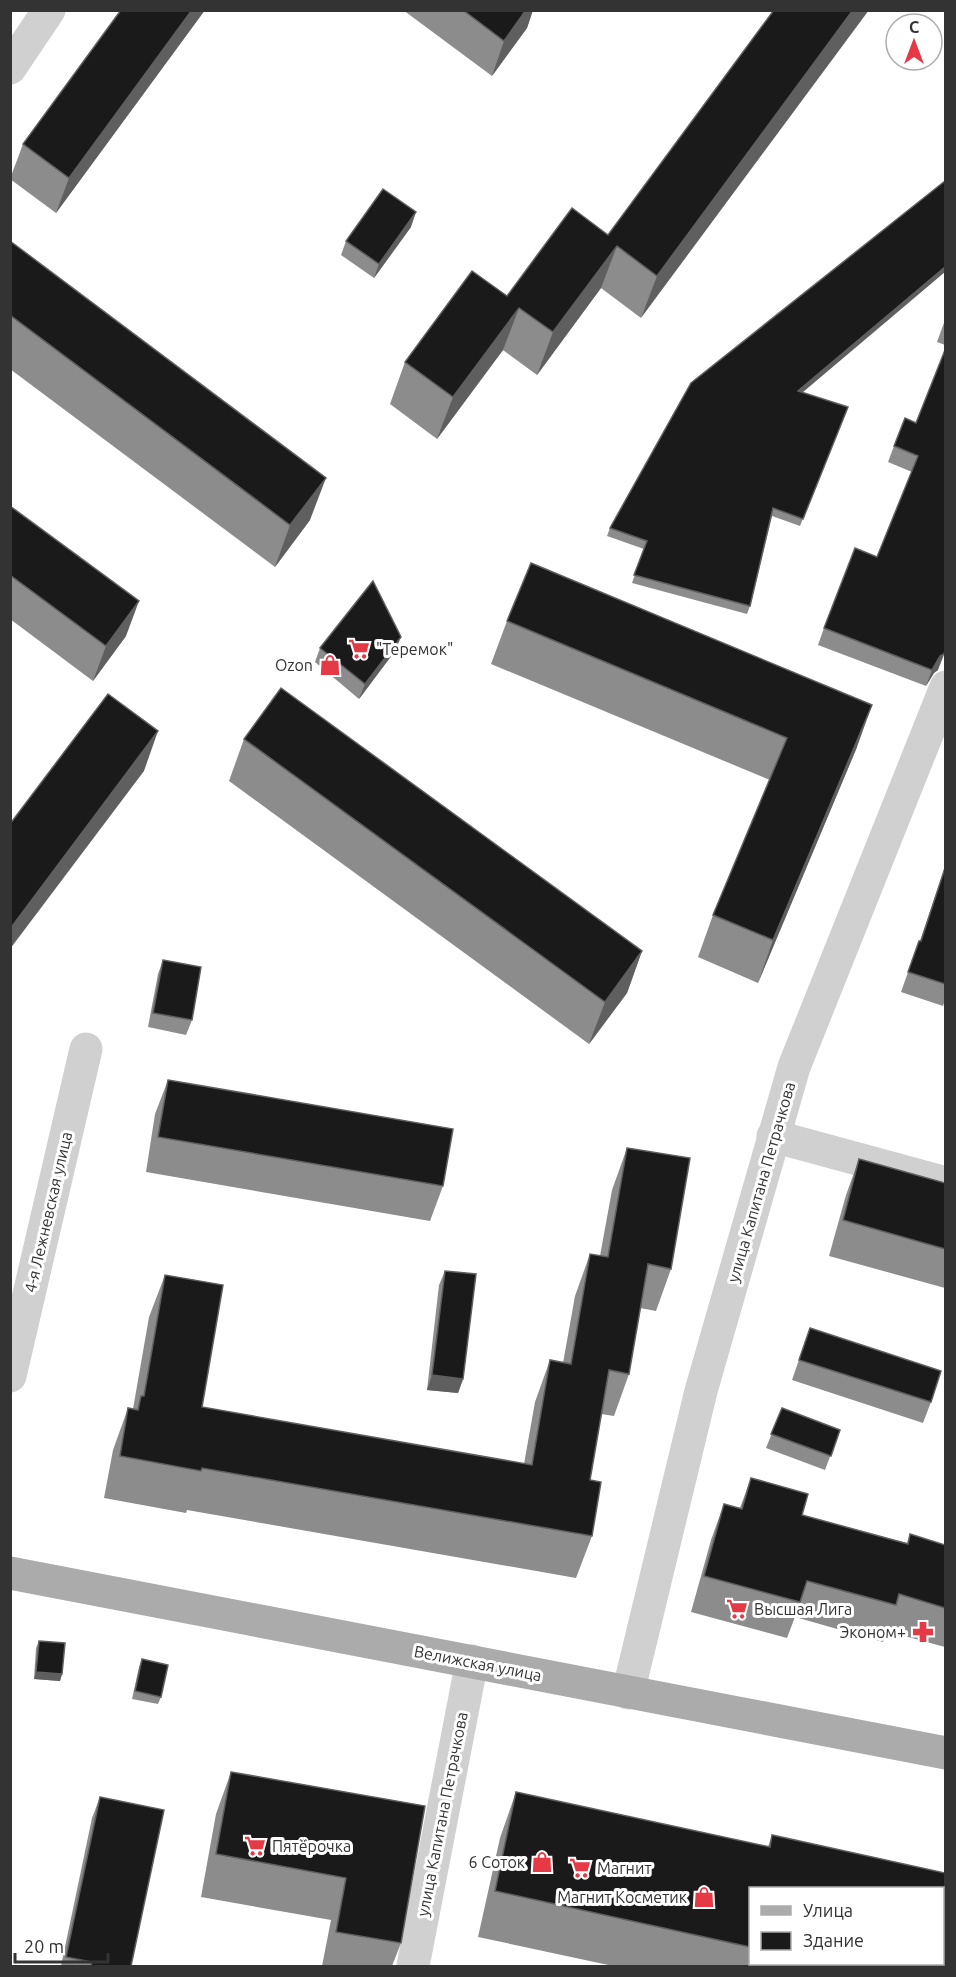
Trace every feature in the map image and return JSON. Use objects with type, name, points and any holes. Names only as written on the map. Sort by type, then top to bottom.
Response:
[{"type":"main road","name":"Велижская улица","points":[[10,1573],[945,1753]]},
{"type":"street","points":[[10,68],[49,10]]},
{"type":"street","name":"улица Капитана Петрачкова","points":[[628,1693],[701,1391],[794,1067],[945,687]]},
{"type":"street","name":"4-я Лежневская улица","points":[[10,1376],[86,1049]]},
{"type":"street","points":[[773,1136],[945,1183]]},
{"type":"street","name":"улица Капитана Петрачкова","points":[[413,1966],[472,1661]]},
{"type":"building","points":[[121,10],[192,10],[69,178],[23,144]]},
{"type":"building","points":[[463,10],[526,10],[504,41]]},
{"type":"building","points":[[774,10],[853,10],[657,276],[617,246],[553,332],[519,308],[453,397],[405,362],[472,271],[507,296],[572,208],[608,235]]},
{"type":"building","points":[[945,181],[945,267],[798,391],[848,407],[803,519],[773,508],[750,606],[634,575],[647,541],[610,528],[691,383]]},
{"type":"building","points":[[383,189],[416,212],[379,264],[346,241]]},
{"type":"building","points":[[10,241],[326,478],[290,525],[10,315]]},
{"type":"building","points":[[945,350],[945,651],[932,670],[824,628],[855,548],[877,557],[918,456],[894,446],[905,418],[916,423]]},
{"type":"building","points":[[10,506],[139,601],[106,646],[10,575]]},
{"type":"building","points":[[531,563],[872,705],[773,940],[713,915],[787,738],[507,621]]},
{"type":"building","points":[[373,581],[401,637],[365,684],[320,648]]},
{"type":"building","points":[[281,688],[642,951],[605,1002],[244,739]]},
{"type":"building","points":[[108,694],[158,731],[10,929],[10,824]]},
{"type":"building","points":[[945,868],[945,984],[908,972],[919,941],[921,941]]},
{"type":"building","points":[[163,960],[201,967],[192,1020],[153,1013]]},
{"type":"building","points":[[168,1080],[453,1129],[443,1186],[158,1137]]},
{"type":"building","points":[[627,1148],[690,1158],[671,1269],[648,1264],[629,1374],[609,1370],[590,1480],[601,1482],[592,1536],[202,1468],[201,1471],[120,1456],[128,1408],[138,1410],[141,1396],[144,1396],[165,1275],[223,1285],[202,1407],[532,1465],[550,1360],[571,1364],[590,1254],[608,1257]]},
{"type":"building","points":[[859,1159],[945,1183],[945,1249],[843,1220]]},
{"type":"building","points":[[445,1271],[476,1274],[463,1379],[432,1375]]},
{"type":"building","points":[[810,1328],[941,1371],[931,1402],[799,1360]]},
{"type":"building","points":[[782,1408],[840,1430],[831,1456],[771,1434]]},
{"type":"building","points":[[751,1478],[808,1494],[802,1515],[908,1544],[910,1534],[945,1545],[945,1608],[899,1594],[896,1605],[807,1581],[800,1602],[704,1576],[724,1504],[742,1509]]},
{"type":"building","points":[[39,1641],[65,1643],[62,1674],[36,1672]]},
{"type":"building","points":[[142,1659],[168,1665],[161,1697],[135,1691]]},
{"type":"building","points":[[231,1772],[425,1806],[401,1943],[336,1932],[346,1878],[216,1854]]},
{"type":"building","points":[[516,1792],[770,1847],[772,1835],[945,1873],[945,1966],[831,1965],[944,1965],[944,1887],[749,1887],[749,1947],[495,1891]]},
{"type":"building","points":[[100,1797],[164,1810],[131,1966],[91,1966],[92,1962],[66,1957]]},
{"type":"place","name":"\"Теремок\"","points":[[359,649]]},
{"type":"place","name":"Ozon","points":[[330,665]]},
{"type":"place","name":"Высшая Лига","points":[[737,1609]]},
{"type":"place","name":"Эконом+","points":[[923,1632]]},
{"type":"place","name":"Пятёрочка","points":[[255,1846]]},
{"type":"place","name":"6 Соток","points":[[542,1862]]},
{"type":"place","name":"Магнит","points":[[580,1868]]},
{"type":"place","name":"Магнит Косметик","points":[[704,1897]]}]
